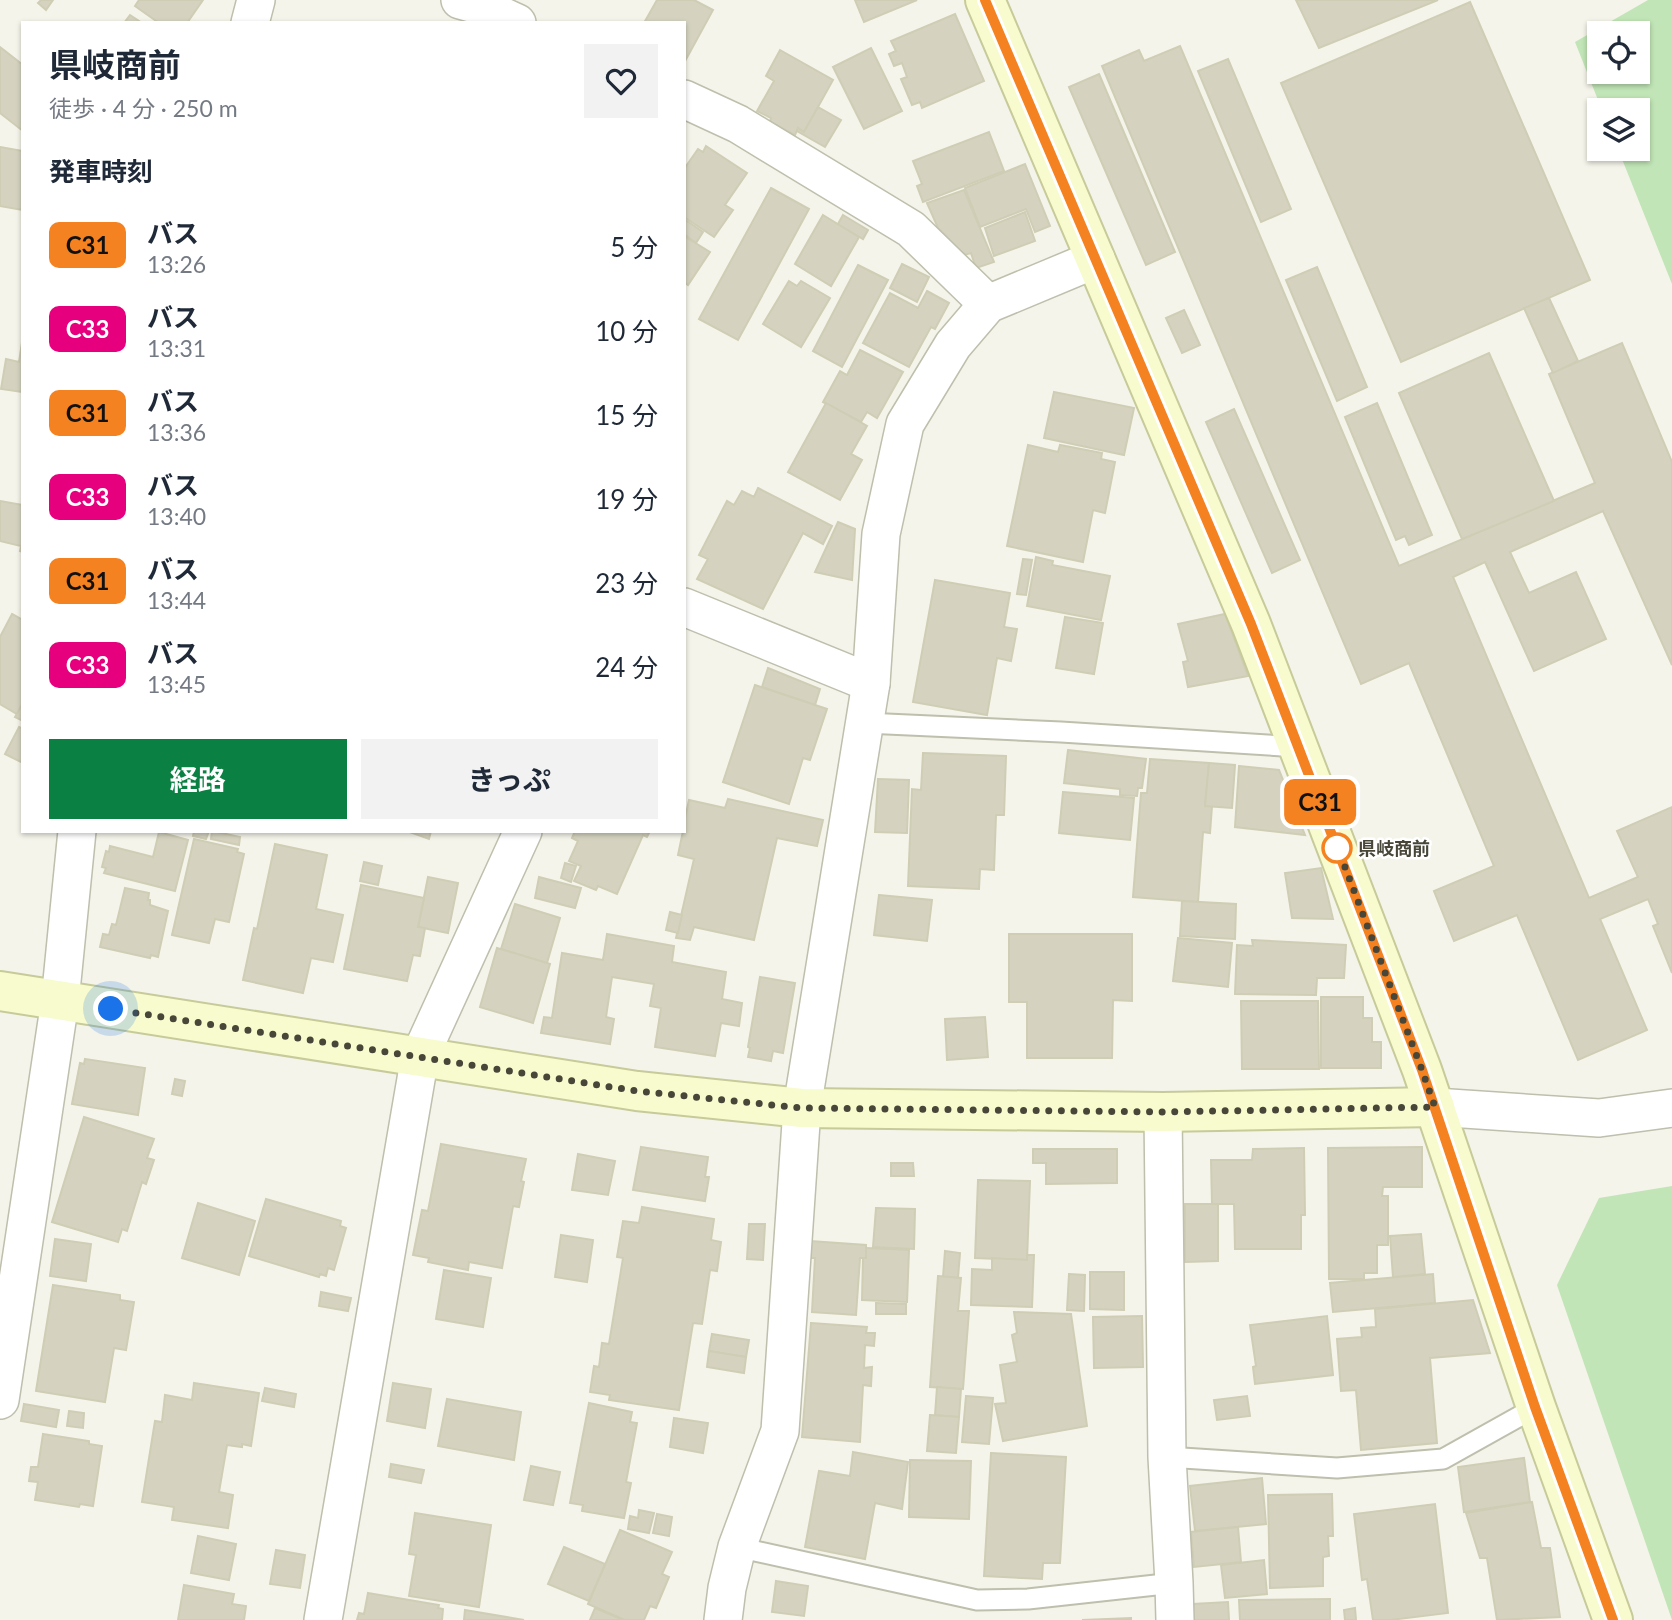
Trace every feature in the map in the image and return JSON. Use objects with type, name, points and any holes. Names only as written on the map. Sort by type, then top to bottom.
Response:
[{"type":"street","points":[[251,21],[256,0]]},
{"type":"street","points":[[985,0],[1251,624],[1299,747],[1422,1070],[1535,1407],[1613,1620]]},
{"type":"street","points":[[473,2],[513,21]]},
{"type":"street","points":[[686,100],[738,124],[911,229],[988,304]]},
{"type":"street","points":[[723,1620],[737,1547],[780,1431],[802,1108],[871,683],[881,534],[905,424],[953,345],[988,304],[1096,258]]},
{"type":"street","points":[[686,608],[871,683]]},
{"type":"street","points":[[0,1400],[60,1001],[77,833]]},
{"type":"street","points":[[323,1620],[420,1056],[522,833]]},
{"type":"street","points":[[0,991],[637,1091],[802,1108],[1163,1112],[1435,1107],[1599,1118],[1672,1108]]},
{"type":"street","points":[[1163,1112],[1167,1457],[1175,1620]]},
{"type":"lane","points":[[865,723],[1299,747]]},
{"type":"lane","points":[[1167,1457],[1337,1468],[1443,1458],[1535,1407]]},
{"type":"lane","points":[[737,1547],[977,1600],[1028,1599],[1174,1583]]},
{"type":"green space","points":[[1648,0],[1672,0],[1672,284],[1623,161],[1650,161],[1650,98],[1597,98],[1592,84],[1650,84],[1650,21],[1612,21]]},
{"type":"green space","points":[[1587,35],[1587,72],[1575,42]]},
{"type":"green space","points":[[1672,1186],[1672,1620],[1557,1285],[1599,1198]]},
{"type":"building","points":[[41,0],[53,0],[46,10],[38,3]]},
{"type":"building","points":[[139,0],[203,0],[188,21],[156,21],[135,6]]},
{"type":"building","points":[[657,0],[694,0],[713,10],[686,59],[686,21],[645,21]]},
{"type":"building","points":[[855,0],[917,0],[864,22]]},
{"type":"building","points":[[1296,0],[1438,0],[1319,48]]},
{"type":"building","points":[[1470,2],[1590,280],[1401,362],[1281,83]]},
{"type":"building","points":[[955,14],[984,81],[922,108],[920,102],[912,105],[901,79],[907,77],[902,63],[894,66],[889,54],[896,51],[891,41]]},
{"type":"building","points":[[130,15],[139,21],[126,21]]},
{"type":"building","points":[[1180,46],[1399,566],[1595,483],[1549,374],[1622,343],[1672,462],[1672,665],[1603,511],[1510,552],[1529,593],[1576,572],[1606,639],[1534,671],[1485,562],[1453,577],[1589,898],[1638,877],[1617,831],[1672,807],[1672,973],[1653,926],[1658,924],[1648,899],[1600,919],[1647,1030],[1578,1060],[1517,915],[1454,941],[1434,891],[1494,866],[1409,663],[1361,684],[1102,66],[1139,50],[1144,61]]},
{"type":"building","points":[[0,47],[21,63],[21,129],[0,113]]},
{"type":"building","points":[[871,48],[902,111],[864,129],[833,67]]},
{"type":"building","points":[[780,50],[833,80],[804,132],[798,128],[795,135],[770,122],[771,118],[757,111],[774,81],[766,76]]},
{"type":"building","points":[[1228,59],[1291,209],[1261,222],[1198,71]]},
{"type":"building","points":[[1099,74],[1175,252],[1146,265],[1069,87]]},
{"type":"building","points":[[818,107],[841,120],[825,147],[797,131],[798,128],[804,132]]},
{"type":"building","points":[[989,132],[1004,171],[923,202],[917,186],[922,184],[913,161]]},
{"type":"building","points":[[706,146],[747,173],[725,205],[733,210],[714,237],[686,218],[686,166],[698,149],[703,152]]},
{"type":"building","points":[[0,147],[21,151],[21,210],[0,206]]},
{"type":"building","points":[[1025,164],[1050,226],[1035,232],[1026,209],[980,227],[965,188]]},
{"type":"building","points":[[771,188],[809,209],[738,340],[699,319]]},
{"type":"building","points":[[964,190],[994,262],[976,268],[971,253],[964,255],[938,228],[927,203]]},
{"type":"building","points":[[1025,212],[1035,241],[994,256],[985,228]]},
{"type":"building","points":[[823,215],[859,237],[831,286],[795,264]]},
{"type":"building","points":[[843,215],[868,230],[863,239],[838,224]]},
{"type":"building","points":[[686,220],[703,232],[696,243],[686,236]]},
{"type":"building","points":[[686,237],[710,252],[688,285],[686,284]]},
{"type":"building","points":[[902,264],[929,277],[917,302],[890,288]]},
{"type":"building","points":[[858,265],[888,280],[842,367],[813,351]]},
{"type":"building","points":[[1317,267],[1367,387],[1337,401],[1286,280]]},
{"type":"building","points":[[789,281],[797,286],[801,281],[830,298],[801,347],[763,324]]},
{"type":"building","points":[[927,291],[949,303],[935,329],[931,327],[909,367],[863,343],[890,293],[918,308]]},
{"type":"building","points":[[1549,298],[1578,361],[1553,373],[1524,308]]},
{"type":"building","points":[[1184,310],[1200,345],[1182,353],[1166,318]]},
{"type":"building","points":[[21,349],[21,392],[1,389],[6,359],[19,362]]},
{"type":"building","points":[[860,350],[903,372],[877,418],[867,412],[861,422],[823,402],[840,371],[847,375]]},
{"type":"building","points":[[1489,353],[1554,501],[1462,539],[1399,393]]},
{"type":"building","points":[[1054,392],[1134,408],[1124,455],[1044,438]]},
{"type":"building","points":[[826,403],[867,426],[851,454],[862,460],[840,500],[788,472]]},
{"type":"building","points":[[1377,403],[1432,535],[1409,545],[1405,536],[1396,540],[1345,417]]},
{"type":"building","points":[[1234,409],[1300,560],[1272,573],[1206,422]]},
{"type":"building","points":[[1028,445],[1058,452],[1060,445],[1102,453],[1101,459],[1115,462],[1105,513],[1093,510],[1083,562],[1007,546]]},
{"type":"building","points":[[758,488],[832,526],[823,544],[803,533],[763,609],[697,579],[708,559],[699,555],[727,501],[734,505],[742,491],[754,497]]},
{"type":"building","points":[[0,501],[21,505],[21,546],[0,541]]},
{"type":"building","points":[[838,522],[855,529],[852,580],[815,572]]},
{"type":"building","points":[[1036,557],[1053,561],[1052,565],[1110,576],[1101,620],[1027,606]]},
{"type":"building","points":[[1023,559],[1032,560],[1026,595],[1017,594]]},
{"type":"building","points":[[935,580],[1010,593],[1004,627],[1017,629],[1011,661],[997,658],[987,715],[913,702]]},
{"type":"building","points":[[12,614],[21,619],[21,707],[17,714],[0,704],[0,637]]},
{"type":"building","points":[[1225,614],[1248,676],[1188,687],[1183,662],[1188,661],[1178,624]]},
{"type":"building","points":[[1065,617],[1103,623],[1094,674],[1056,668]]},
{"type":"building","points":[[768,668],[820,689],[815,705],[762,687]]},
{"type":"building","points":[[755,685],[827,709],[810,760],[803,758],[789,804],[723,782]]},
{"type":"building","points":[[21,706],[21,720],[15,717]]},
{"type":"building","points":[[19,727],[21,728],[21,762],[5,754]]},
{"type":"building","points":[[1068,750],[1146,759],[1142,788],[1138,788],[1137,796],[1120,795],[1120,789],[1064,783]]},
{"type":"building","points":[[923,753],[1006,756],[1004,815],[996,815],[994,870],[980,869],[979,889],[908,886],[912,789],[921,790]]},
{"type":"building","points":[[1150,759],[1209,763],[1205,806],[1212,806],[1210,833],[1203,832],[1198,902],[1133,897],[1141,793],[1147,793]]},
{"type":"building","points":[[1209,763],[1235,765],[1232,808],[1205,806]]},
{"type":"building","points":[[1239,766],[1279,770],[1305,835],[1235,827]]},
{"type":"building","points":[[878,779],[909,780],[907,833],[875,832]]},
{"type":"building","points":[[1063,792],[1134,798],[1130,840],[1059,833]]},
{"type":"building","points":[[728,799],[823,820],[817,846],[777,838],[754,940],[694,927],[690,940],[676,938],[694,859],[678,855],[683,833],[686,833],[689,800],[725,808]]},
{"type":"building","points":[[159,833],[188,840],[175,891],[104,873],[106,868],[102,867],[110,846],[153,857]]},
{"type":"building","points":[[194,833],[208,833],[206,839],[193,836]]},
{"type":"building","points":[[212,833],[240,837],[239,845],[211,839]]},
{"type":"building","points":[[412,833],[430,833],[429,839]]},
{"type":"building","points":[[574,833],[649,833],[647,837],[643,835],[617,894],[598,886],[596,890],[574,881],[581,866],[569,861],[578,841],[572,838]]},
{"type":"building","points":[[194,839],[238,849],[237,852],[244,854],[229,922],[215,919],[209,943],[172,935]]},
{"type":"building","points":[[275,844],[327,855],[316,909],[343,915],[333,962],[311,958],[303,993],[243,980]]},
{"type":"building","points":[[364,862],[382,866],[378,885],[360,881]]},
{"type":"building","points":[[565,863],[576,866],[571,882],[561,878]]},
{"type":"building","points":[[1321,868],[1333,919],[1292,918],[1285,873]]},
{"type":"building","points":[[428,877],[458,883],[448,933],[418,927]]},
{"type":"building","points":[[539,877],[581,888],[575,908],[535,898]]},
{"type":"building","points":[[361,885],[424,898],[418,927],[425,928],[420,956],[413,955],[407,981],[344,969]]},
{"type":"building","points":[[125,888],[149,893],[150,905],[168,911],[158,957],[151,955],[150,958],[100,947],[103,934],[109,935],[112,924],[116,925]]},
{"type":"building","points":[[879,895],[932,900],[927,941],[874,935]]},
{"type":"building","points":[[1182,901],[1236,904],[1235,939],[1180,936]]},
{"type":"building","points":[[515,904],[560,918],[547,963],[501,949]]},
{"type":"building","points":[[670,912],[682,915],[678,933],[666,930]]},
{"type":"building","points":[[607,934],[674,946],[672,962],[726,972],[722,999],[742,1003],[739,1026],[721,1023],[715,1056],[655,1047],[661,1008],[650,1006],[654,984],[612,977],[606,1017],[614,1019],[610,1044],[541,1033],[544,1017],[552,1018],[562,953],[603,960]]},
{"type":"building","points":[[1009,934],[1132,934],[1132,1001],[1113,1000],[1112,1058],[1027,1058],[1027,1002],[1009,1002]]},
{"type":"building","points":[[1178,938],[1232,943],[1228,987],[1173,981]]},
{"type":"building","points":[[1252,940],[1346,945],[1344,978],[1317,978],[1316,995],[1235,994],[1237,945],[1253,946]]},
{"type":"building","points":[[497,948],[550,964],[533,1023],[480,1007]]},
{"type":"building","points":[[760,977],[795,983],[783,1053],[773,1051],[771,1061],[748,1057]]},
{"type":"building","points":[[1321,997],[1363,997],[1363,1018],[1372,1018],[1372,1042],[1381,1042],[1381,1068],[1321,1068]]},
{"type":"building","points":[[1241,1001],[1318,1001],[1319,1069],[1242,1069]]},
{"type":"building","points":[[985,1017],[988,1057],[947,1060],[945,1019]]},
{"type":"building","points":[[85,1059],[145,1068],[138,1115],[72,1104],[80,1063],[84,1064]]},
{"type":"building","points":[[175,1079],[185,1081],[182,1096],[172,1094]]},
{"type":"building","points":[[84,1117],[154,1139],[147,1158],[154,1160],[146,1184],[142,1182],[127,1231],[122,1229],[118,1242],[52,1222]]},
{"type":"building","points":[[441,1144],[526,1159],[519,1207],[513,1206],[502,1268],[469,1262],[468,1270],[428,1262],[429,1258],[413,1255],[422,1210],[428,1211]]},
{"type":"building","points":[[641,1147],[708,1157],[705,1177],[709,1177],[705,1201],[633,1190]]},
{"type":"building","points":[[1422,1147],[1422,1187],[1383,1187],[1382,1196],[1388,1196],[1388,1245],[1377,1245],[1377,1273],[1364,1273],[1364,1279],[1329,1279],[1328,1148]]},
{"type":"building","points":[[1304,1148],[1305,1215],[1301,1215],[1301,1249],[1235,1249],[1234,1204],[1212,1204],[1211,1160],[1252,1160],[1253,1149]]},
{"type":"building","points":[[1033,1149],[1117,1149],[1117,1183],[1046,1184],[1046,1163],[1033,1163]]},
{"type":"building","points":[[578,1154],[615,1161],[608,1195],[572,1190]]},
{"type":"building","points":[[891,1163],[913,1163],[914,1176],[891,1176]]},
{"type":"building","points":[[978,1180],[1030,1181],[1027,1260],[975,1258]]},
{"type":"building","points":[[266,1199],[341,1221],[340,1226],[346,1228],[334,1270],[328,1268],[326,1276],[320,1274],[319,1277],[249,1256]]},
{"type":"building","points":[[198,1203],[255,1221],[239,1275],[182,1258]]},
{"type":"building","points":[[1185,1204],[1218,1204],[1218,1261],[1185,1262]]},
{"type":"building","points":[[642,1207],[714,1219],[711,1240],[721,1242],[717,1271],[710,1270],[702,1324],[693,1323],[679,1410],[609,1400],[610,1395],[590,1392],[594,1366],[599,1367],[602,1343],[609,1344],[623,1258],[617,1257],[623,1221],[639,1223]]},
{"type":"building","points":[[876,1208],[915,1209],[914,1249],[873,1247]]},
{"type":"building","points":[[749,1224],[765,1224],[763,1260],[747,1259]]},
{"type":"building","points":[[1421,1234],[1425,1274],[1393,1277],[1390,1236]]},
{"type":"building","points":[[561,1235],[593,1240],[587,1282],[555,1277]]},
{"type":"building","points":[[55,1239],[91,1244],[86,1281],[50,1276]]},
{"type":"building","points":[[810,1241],[866,1245],[866,1258],[860,1258],[856,1315],[812,1312],[815,1258],[809,1258]]},
{"type":"building","points":[[866,1248],[909,1250],[907,1302],[862,1300],[863,1258],[866,1258]]},
{"type":"building","points":[[945,1251],[960,1253],[958,1278],[943,1277]]},
{"type":"building","points":[[1027,1255],[1034,1255],[1032,1307],[971,1305],[972,1269],[992,1270],[992,1258],[1027,1260]]},
{"type":"building","points":[[444,1270],[491,1278],[483,1327],[436,1319]]},
{"type":"building","points":[[1090,1272],[1124,1272],[1124,1310],[1090,1309]]},
{"type":"building","points":[[1069,1274],[1085,1275],[1084,1311],[1067,1310]]},
{"type":"building","points":[[1433,1274],[1435,1303],[1333,1312],[1330,1283]]},
{"type":"building","points":[[938,1276],[961,1278],[958,1311],[969,1311],[963,1389],[930,1387]]},
{"type":"building","points":[[53,1285],[120,1295],[120,1300],[134,1302],[126,1350],[114,1348],[105,1402],[36,1391]]},
{"type":"building","points":[[321,1292],[351,1298],[348,1311],[319,1306]]},
{"type":"building","points":[[1473,1300],[1490,1353],[1430,1358],[1437,1443],[1361,1450],[1356,1390],[1341,1391],[1337,1339],[1362,1337],[1361,1328],[1376,1327],[1375,1309]]},
{"type":"building","points":[[876,1303],[906,1304],[906,1314],[876,1314]]},
{"type":"building","points":[[1014,1312],[1071,1314],[1087,1426],[1003,1441],[995,1404],[1006,1403],[1000,1365],[1017,1362],[1012,1335],[1017,1333]]},
{"type":"building","points":[[1142,1316],[1143,1367],[1094,1368],[1093,1317]]},
{"type":"building","points":[[1327,1316],[1333,1375],[1255,1384],[1253,1367],[1256,1366],[1250,1325]]},
{"type":"building","points":[[811,1323],[867,1327],[866,1333],[875,1333],[874,1346],[865,1345],[864,1368],[872,1367],[871,1386],[863,1385],[860,1442],[802,1437]]},
{"type":"building","points":[[712,1334],[749,1340],[746,1357],[709,1351]]},
{"type":"building","points":[[709,1351],[746,1357],[744,1373],[707,1367]]},
{"type":"building","points":[[194,1383],[259,1393],[251,1446],[227,1445],[219,1492],[233,1495],[228,1528],[172,1520],[174,1507],[142,1502],[155,1421],[162,1422],[165,1395],[192,1400]]},
{"type":"building","points":[[393,1383],[431,1389],[425,1428],[387,1421]]},
{"type":"building","points":[[937,1387],[961,1389],[959,1417],[935,1415]]},
{"type":"building","points":[[265,1388],[296,1394],[294,1407],[262,1401]]},
{"type":"building","points":[[966,1396],[993,1398],[989,1444],[962,1442]]},
{"type":"building","points":[[1247,1396],[1250,1416],[1217,1420],[1214,1400]]},
{"type":"building","points":[[447,1399],[521,1412],[514,1460],[438,1446]]},
{"type":"building","points":[[589,1403],[632,1412],[630,1422],[637,1423],[626,1482],[631,1483],[624,1518],[582,1511],[583,1505],[570,1503]]},
{"type":"building","points":[[24,1404],[59,1410],[56,1427],[21,1421]]},
{"type":"building","points":[[69,1411],[84,1413],[83,1428],[67,1426]]},
{"type":"building","points":[[930,1415],[959,1417],[956,1453],[927,1451]]},
{"type":"building","points":[[674,1418],[708,1423],[703,1453],[670,1447]]},
{"type":"building","points":[[43,1434],[89,1441],[89,1444],[102,1446],[93,1506],[80,1504],[79,1507],[35,1500],[38,1482],[29,1481],[31,1467],[38,1467]]},
{"type":"building","points":[[853,1452],[908,1462],[902,1509],[875,1503],[865,1559],[805,1547],[819,1471],[850,1476]]},
{"type":"building","points":[[991,1453],[1066,1457],[1060,1563],[1043,1563],[1042,1579],[984,1576]]},
{"type":"building","points":[[1524,1458],[1530,1502],[1464,1512],[1458,1467]]},
{"type":"building","points":[[910,1460],[971,1461],[969,1519],[909,1517]]},
{"type":"building","points":[[391,1464],[424,1470],[421,1483],[389,1477]]},
{"type":"building","points":[[531,1466],[560,1472],[553,1505],[524,1500]]},
{"type":"building","points":[[1262,1478],[1266,1524],[1195,1531],[1190,1486]]},
{"type":"building","points":[[1332,1494],[1333,1536],[1328,1536],[1329,1556],[1323,1557],[1323,1586],[1270,1588],[1268,1495]]},
{"type":"building","points":[[1532,1502],[1541,1548],[1550,1548],[1560,1617],[1497,1620],[1487,1558],[1480,1558],[1466,1513]]},
{"type":"building","points":[[1435,1504],[1448,1613],[1373,1620],[1367,1579],[1362,1580],[1354,1514]]},
{"type":"building","points":[[639,1510],[654,1513],[649,1533],[628,1529],[630,1516],[638,1518]]},
{"type":"building","points":[[415,1513],[491,1525],[479,1607],[409,1596],[416,1555],[409,1554]]},
{"type":"building","points":[[657,1514],[672,1517],[669,1536],[653,1533]]},
{"type":"building","points":[[1238,1527],[1241,1562],[1194,1567],[1191,1532]]},
{"type":"building","points":[[620,1530],[672,1552],[662,1574],[669,1577],[656,1608],[650,1606],[644,1620],[625,1620],[588,1604]]},
{"type":"building","points":[[198,1536],[236,1544],[229,1580],[191,1573]]},
{"type":"building","points":[[564,1547],[605,1564],[589,1601],[548,1584]]},
{"type":"building","points":[[276,1550],[305,1555],[300,1588],[270,1584]]},
{"type":"building","points":[[1264,1560],[1267,1594],[1225,1598],[1221,1565]]},
{"type":"building","points":[[776,1581],[808,1586],[804,1616],[772,1612]]},
{"type":"building","points":[[184,1585],[234,1594],[232,1604],[246,1606],[244,1620],[178,1620]]},
{"type":"building","points":[[368,1593],[439,1605],[438,1608],[443,1609],[442,1620],[357,1620],[359,1613],[364,1614]]},
{"type":"building","points":[[1330,1599],[1330,1620],[1240,1620],[1239,1600]]},
{"type":"building","points":[[1228,1602],[1229,1620],[1193,1620],[1193,1604]]},
{"type":"building","points":[[595,1608],[623,1620],[590,1620]]},
{"type":"building","points":[[1355,1608],[1356,1620],[1345,1620],[1344,1610]]},
{"type":"building","points":[[465,1610],[524,1620],[464,1620]]},
{"type":"building","points":[[1131,1618],[1131,1620],[1082,1620]]},
{"type":"bus line","name":"C31","points":[[985,0],[1251,624],[1422,1070],[1535,1407],[1613,1620]]},
{"type":"place","name":"県岐商前","points":[[1337,848]]},
{"type":"route","points":[[111,1009],[637,1091],[802,1108],[1163,1112],[1435,1107],[1337,848]]}]
